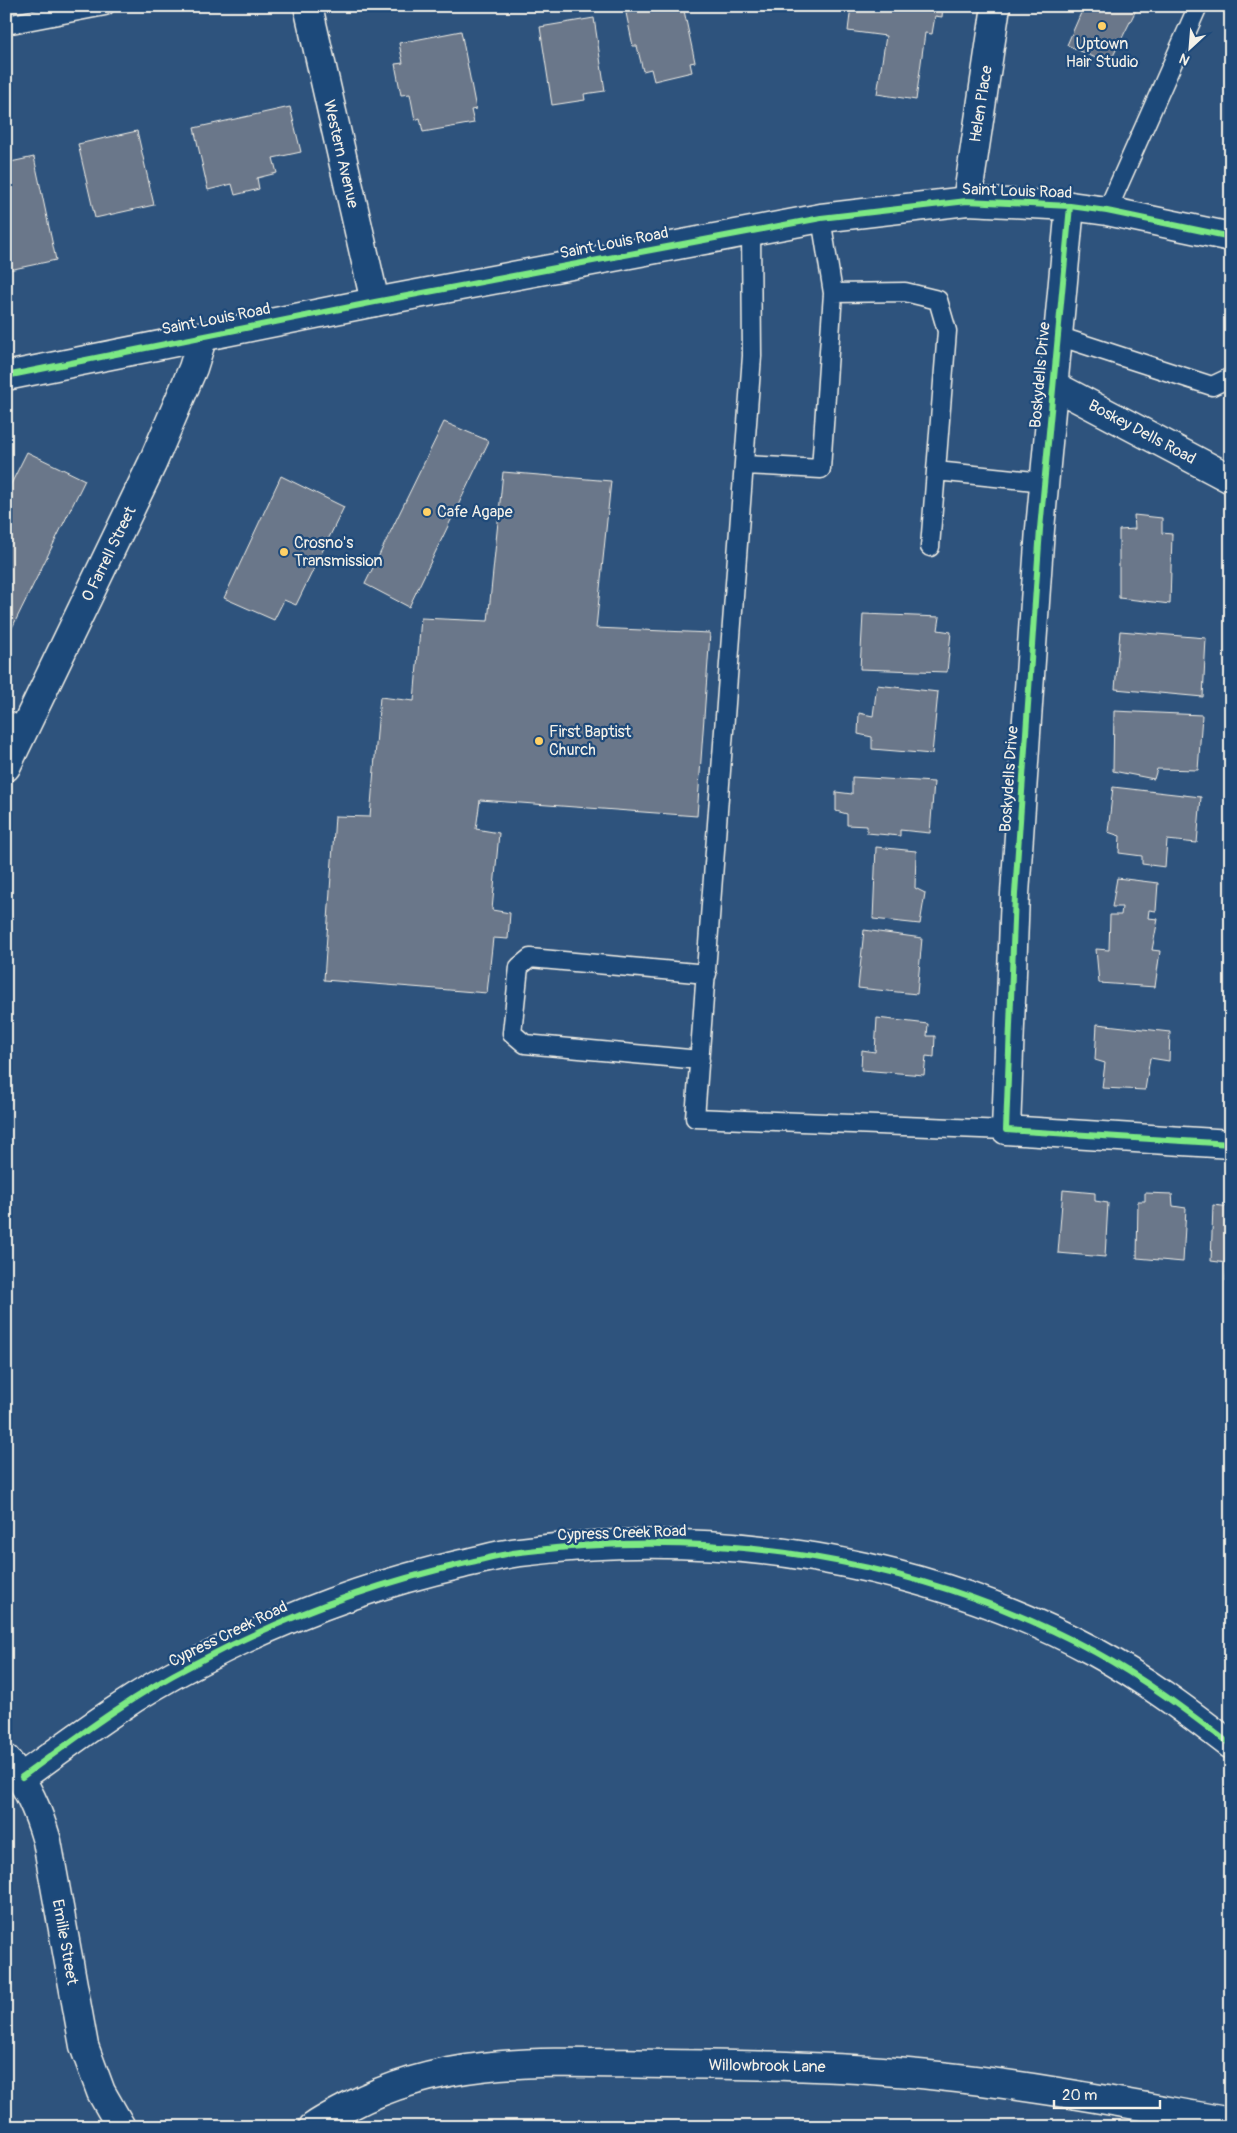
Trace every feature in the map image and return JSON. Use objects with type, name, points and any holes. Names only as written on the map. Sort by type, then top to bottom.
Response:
[{"type":"street","name":"Western Avenue","points":[[308,6],[375,302]]},
{"type":"street","name":"Helen Place","points":[[967,201],[996,6]]},
{"type":"street","name":"Saint Louis Road","points":[[6,376],[375,302],[821,218],[967,201],[1070,206],[1107,211],[1231,237]]},
{"type":"street","name":"Boskydells Drive","points":[[1006,1130],[1016,888],[1044,482],[1070,206]]},
{"type":"street","name":"O Farrell Street","points":[[6,767],[16,725],[152,464],[193,368],[203,336]]},
{"type":"street","name":"Boskey Dells Road","points":[[1053,384],[1231,479]]},
{"type":"street","points":[[1006,1130],[1231,1144]]},
{"type":"street","name":"Cypress Creek Road","points":[[14,1768],[189,1666],[272,1626],[358,1593],[428,1572],[517,1552],[610,1544],[685,1543],[778,1550],[869,1567],[941,1587],[1028,1620],[1096,1652],[1171,1699],[1231,1745]]},
{"type":"street","name":"Emilie Street","points":[[14,1768],[38,1809],[47,1841],[84,2046],[101,2092],[121,2127]]},
{"type":"street","name":"Willowbrook Lane","points":[[313,2127],[370,2096],[426,2076],[484,2065],[533,2062],[812,2066],[938,2076],[1076,2095],[1231,2122]]},
{"type":"lane","points":[[6,25],[105,6]]},
{"type":"lane","points":[[1107,211],[1198,6]]},
{"type":"lane","points":[[744,466],[821,469],[832,293],[821,218]]},
{"type":"lane","points":[[751,231],[752,356],[695,1118],[1006,1130]]},
{"type":"lane","points":[[832,293],[905,292],[938,300],[946,331],[930,547]]},
{"type":"lane","points":[[1058,336],[1212,386],[1231,377]]},
{"type":"lane","points":[[936,471],[1044,482]]},
{"type":"lane","points":[[700,1060],[525,1044],[512,1033],[520,967],[530,958],[707,974]]},
{"type":"building","points":[[635,6],[683,6],[695,62],[690,63],[692,72],[654,81],[651,69],[643,71],[637,46],[633,46],[626,13],[636,11]]},
{"type":"building","points":[[851,6],[943,6],[942,17],[935,16],[932,34],[925,33],[916,100],[877,94],[886,36],[848,31]]},
{"type":"building","name":"Uptown Hair Studio","points":[[1084,6],[1138,6],[1109,64],[1067,45]]},
{"type":"building","points":[[594,18],[605,91],[584,94],[585,100],[552,105],[540,27]]},
{"type":"building","points":[[461,31],[476,109],[471,110],[474,123],[423,132],[420,118],[415,120],[410,94],[401,95],[395,64],[403,63],[399,43]]},
{"type":"building","points":[[290,107],[301,152],[273,158],[277,173],[257,178],[259,189],[235,195],[232,184],[208,190],[194,128]]},
{"type":"building","points":[[137,131],[154,205],[95,218],[78,144]]},
{"type":"building","points":[[34,157],[56,260],[9,270],[6,258],[6,163]]},
{"type":"building","name":"Cafe Agape","points":[[444,422],[489,441],[409,607],[365,584]]},
{"type":"building","points":[[27,452],[85,480],[6,640],[6,494]]},
{"type":"building","name":"First Baptist Church","points":[[503,472],[611,481],[596,628],[710,633],[697,816],[480,800],[476,829],[499,833],[492,910],[510,913],[508,939],[493,938],[487,993],[324,980],[335,816],[370,817],[380,697],[414,701],[421,618],[488,621]]},
{"type":"building","name":"Crosno's Transmission","points":[[281,476],[344,507],[296,605],[284,600],[274,620],[224,598]]},
{"type":"building","points":[[1134,515],[1162,518],[1162,533],[1172,534],[1170,604],[1119,598],[1119,530],[1135,529]]},
{"type":"building","points":[[863,614],[940,617],[938,630],[951,632],[947,672],[860,669]]},
{"type":"building","points":[[1120,631],[1206,638],[1203,697],[1115,689]]},
{"type":"building","points":[[877,685],[938,692],[932,754],[872,749],[872,737],[858,734],[859,713],[873,716]]},
{"type":"building","points":[[1114,711],[1202,715],[1198,770],[1157,769],[1154,779],[1113,771]]},
{"type":"building","points":[[852,777],[934,782],[930,833],[900,830],[900,836],[867,833],[867,826],[847,825],[847,814],[836,811],[836,792],[852,794]]},
{"type":"building","points":[[1113,787],[1201,797],[1197,843],[1167,840],[1165,867],[1142,864],[1142,856],[1119,853],[1120,836],[1108,832]]},
{"type":"building","points":[[876,847],[916,851],[915,888],[925,893],[920,924],[873,919]]},
{"type":"building","points":[[1117,878],[1158,883],[1156,911],[1149,910],[1148,918],[1158,919],[1152,950],[1160,951],[1155,987],[1099,983],[1096,949],[1109,950],[1110,915],[1121,915],[1122,907],[1112,907]]},
{"type":"building","points":[[864,930],[922,938],[917,994],[858,988]]},
{"type":"building","points":[[877,1018],[928,1024],[927,1036],[935,1036],[934,1057],[926,1056],[924,1075],[861,1070],[862,1050],[875,1052]]},
{"type":"building","points":[[1097,1024],[1170,1032],[1169,1061],[1150,1058],[1145,1090],[1102,1088],[1105,1063],[1095,1060]]},
{"type":"building","points":[[1063,1190],[1095,1193],[1095,1201],[1108,1203],[1105,1257],[1058,1253]]},
{"type":"building","points":[[1145,1193],[1172,1194],[1173,1206],[1186,1208],[1183,1262],[1137,1258],[1138,1201],[1145,1201]]},
{"type":"building","points":[[1213,1205],[1231,1207],[1231,1281],[1226,1281],[1227,1263],[1211,1261]]},
{"type":"cycle path","points":[[6,376],[375,302],[821,218],[967,201],[1070,206],[1107,211],[1231,237]]},
{"type":"cycle path","points":[[1070,206],[1040,529],[1015,894],[1006,1130],[1231,1144]]},
{"type":"cycle path","points":[[22,1777],[105,1718],[169,1677],[257,1633],[290,1619],[392,1582],[462,1564],[513,1553],[594,1545],[668,1544],[742,1548],[815,1557],[888,1572],[959,1593],[1028,1620],[1113,1662],[1181,1707],[1231,1745]]},
{"type":"place","name":"Uptown Hair Studio","points":[[1102,26]]},
{"type":"place","name":"Cafe Agape","points":[[427,512]]},
{"type":"place","name":"Crosno's Transmission","points":[[284,552]]},
{"type":"place","name":"First Baptist Church","points":[[539,741]]}]
